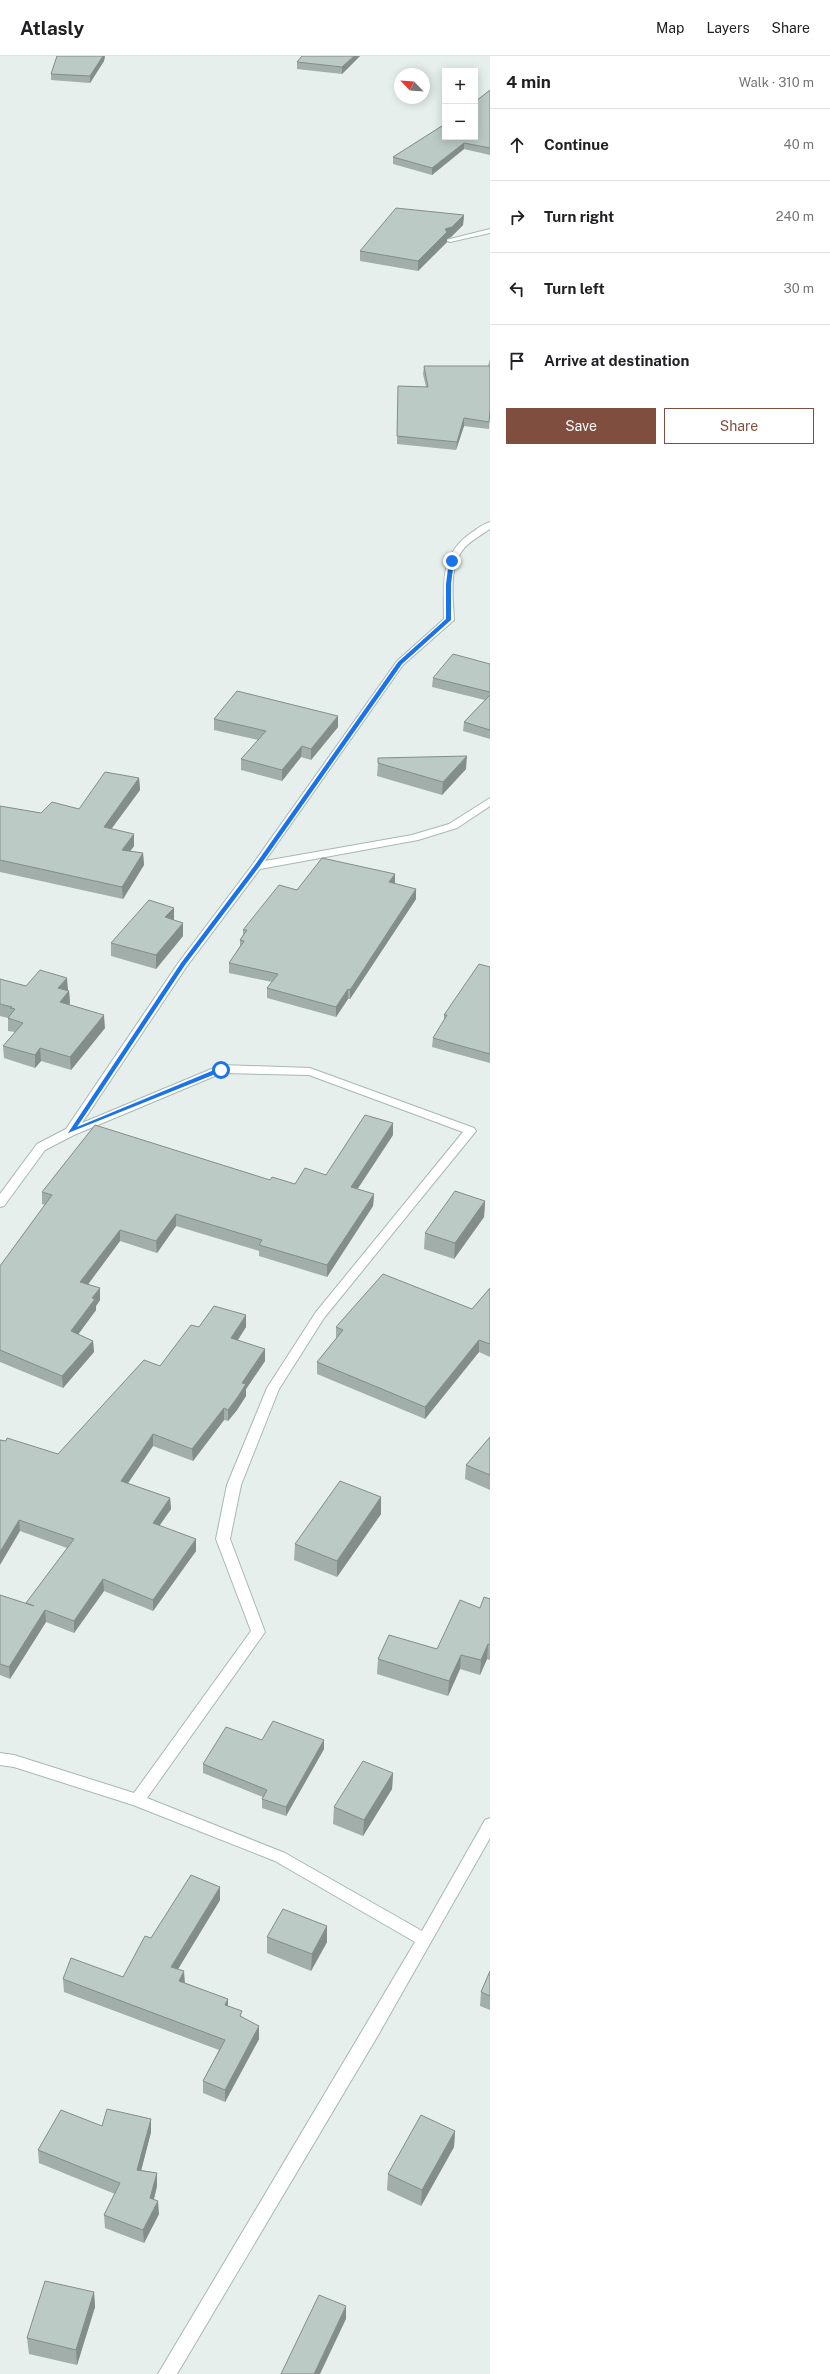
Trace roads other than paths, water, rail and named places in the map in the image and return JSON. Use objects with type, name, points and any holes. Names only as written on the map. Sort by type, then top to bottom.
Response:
[{"type":"street","points":[[450,240],[490,231]]},
{"type":"street","points":[[70,1132],[183,964],[257,866],[400,663],[449,620],[449,584],[452,561],[460,547],[490,525]]},
{"type":"street","points":[[257,866],[414,838],[452,826],[490,801]]},
{"type":"street","points":[[0,1203],[41,1147],[70,1132],[221,1070],[310,1072],[470,1131],[320,1315],[273,1388],[234,1485],[223,1539],[258,1632],[137,1800]]},
{"type":"street","points":[[0,1759],[14,1761],[137,1800],[280,1857],[423,1939]]},
{"type":"street","points":[[167,2374],[381,2019],[423,1939],[488,1834]]}]
